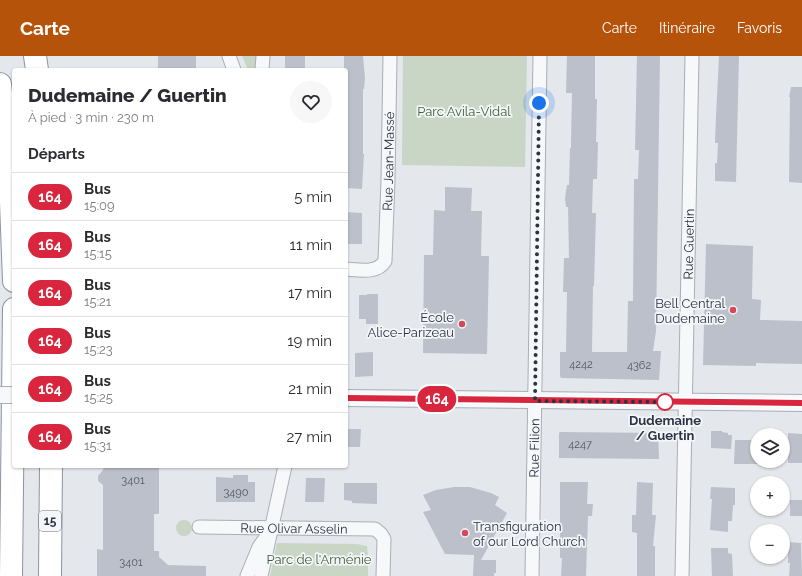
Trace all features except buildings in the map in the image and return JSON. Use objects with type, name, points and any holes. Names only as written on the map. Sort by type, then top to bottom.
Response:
[{"type":"highway","points":[[35,56],[37,68]]},
{"type":"highway","points":[[0,84],[10,176],[12,228]]},
{"type":"highway","points":[[11,576],[12,468]]},
{"type":"highway","name":"15","points":[[50,576],[51,468]]},
{"type":"street","points":[[229,56],[233,68]]},
{"type":"street","points":[[262,68],[263,56]]},
{"type":"street","name":"Rue Jean-Massé","points":[[348,269],[373,270],[383,265],[385,261],[390,56]]},
{"type":"street","name":"Rue Filion","points":[[532,576],[540,56]]},
{"type":"street","name":"Rue Guertin","points":[[682,576],[692,56]]},
{"type":"street","points":[[0,395],[12,395]]},
{"type":"street","points":[[348,398],[802,403]]},
{"type":"street","points":[[262,576],[285,468]]},
{"type":"street","name":"Rue Olivar Asselin","points":[[199,527],[370,528],[378,531],[384,539],[383,576]]},
{"type":"street","points":[[247,576],[260,547],[273,528]]},
{"type":"green space","points":[[242,56],[256,56],[256,68],[247,68]]},
{"type":"green space","name":"Parc Avila-Vidal","points":[[403,56],[527,56],[525,167],[402,165]]},
{"type":"green space","points":[[181,520],[187,520],[192,525],[190,534],[187,536],[181,536],[176,531],[176,525]]},
{"type":"green space","name":"Parc de l'Arménie","points":[[277,543],[357,544],[367,546],[368,576],[270,576]]},
{"type":"bus line","name":"164","points":[[348,398],[802,403]]},
{"type":"place","name":"Bell Central Dudemaine","points":[[733,310]]},
{"type":"place","name":"École Alice-Parizeau","points":[[462,324]]},
{"type":"place","name":"Dudemaine / Guertin","points":[[665,402]]},
{"type":"place","name":"Transfiguration of our Lord Church","points":[[465,533]]},
{"type":"route","points":[[539,103],[535,401],[670,402],[665,402]]}]
